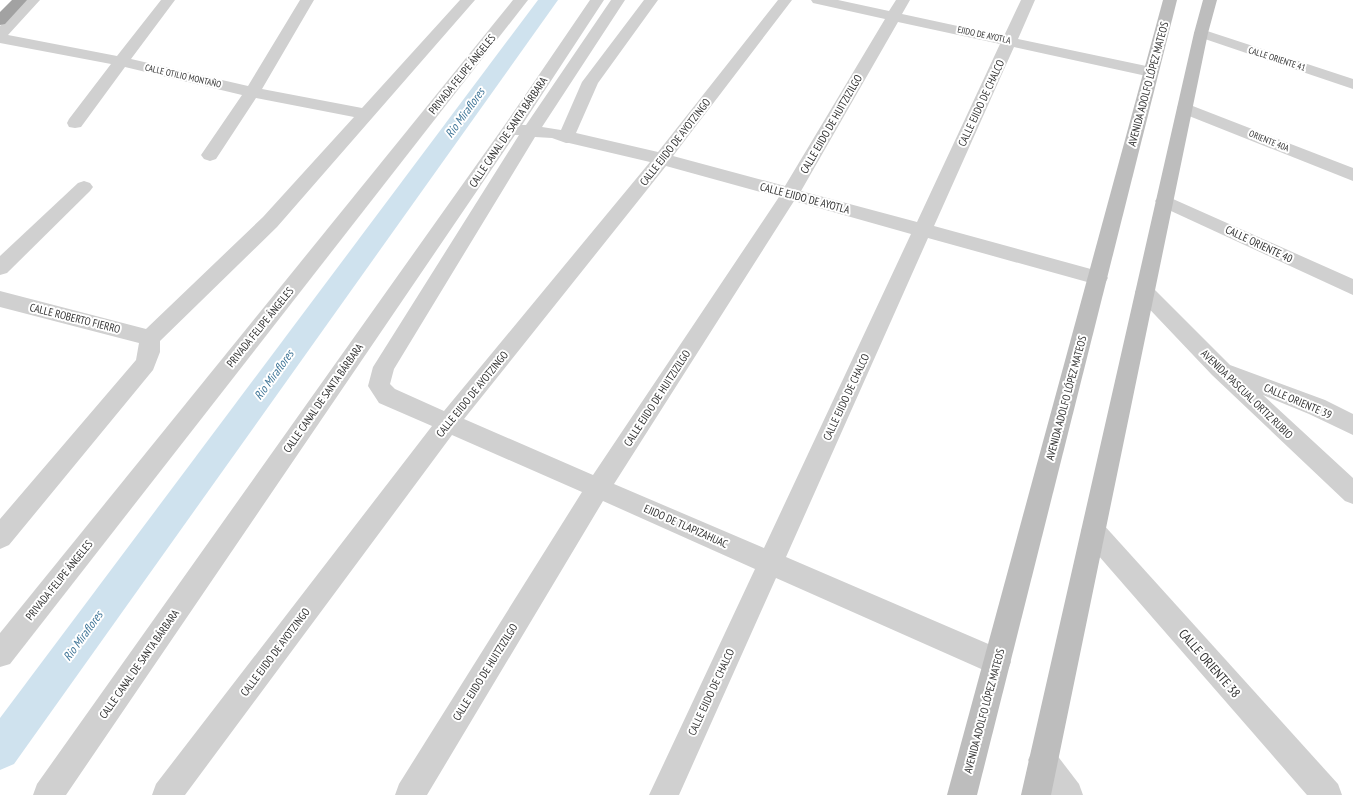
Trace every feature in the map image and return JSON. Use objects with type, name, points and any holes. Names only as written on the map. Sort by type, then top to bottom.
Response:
[{"type":"highway","points":[[0,21],[20,0]]},
{"type":"main road","name":"AVENIDA ADOLFO LÓPEZ MATEOS","points":[[962,795],[1170,0]]},
{"type":"main road","points":[[1036,795],[1164,200],[1201,33],[1210,0]]},
{"type":"street","points":[[0,35],[33,0]]},
{"type":"street","points":[[75,123],[168,0]]},
{"type":"street","points":[[210,155],[252,92],[307,0]]},
{"type":"street","points":[[5,525],[145,364],[150,352],[150,338],[270,222],[468,0]]},
{"type":"street","name":"PRIVADA FELIPE ÁNGELES","points":[[0,654],[521,0]]},
{"type":"street","name":"CALLE CANAL DE SANTA BÁRBARA","points":[[48,795],[520,130],[597,0]]},
{"type":"street","points":[[520,130],[618,0]]},
{"type":"street","points":[[566,138],[590,82],[651,0]]},
{"type":"street","name":"CALLE EJIDO DE AYOTZINGO","points":[[167,795],[448,422],[662,159],[785,0]]},
{"type":"street","name":"EJIDO DE AYOTLA","points":[[818,0],[899,8],[1009,41],[1151,72]]},
{"type":"street","name":"CALLE EJIDO DE CHALCO","points":[[664,795],[1028,0]]},
{"type":"street","name":"CALLE EJIDO DE HUITZIZILGO","points":[[410,795],[598,488],[790,194],[899,8]]},
{"type":"street","name":"CALLE ORIENTE 41","points":[[1201,33],[1353,84]]},
{"type":"street","name":"CALLE OTILIO MONTAÑO","points":[[0,38],[122,62],[252,92],[366,114]]},
{"type":"street","name":"ORIENTE 40A","points":[[1185,108],[1353,175]]},
{"type":"street","name":"CALLE EJIDO DE AYOTLA","points":[[520,130],[566,138],[662,159],[1098,278]]},
{"type":"street","name":"EJIDO DE TLAPIZAHUAC","points":[[520,130],[384,367],[378,386],[387,396],[997,662]]},
{"type":"street","points":[[0,268],[84,187]]},
{"type":"street","name":"CALLE ORIENTE 40","points":[[1164,200],[1353,287]]},
{"type":"street","name":"AVENIDA PASCUAL ORTIZ RUBIO","points":[[1145,292],[1220,369],[1353,493]]},
{"type":"street","name":"CALLE ROBERTO FIERRO","points":[[0,299],[150,338]]},
{"type":"street","name":"CALLE ORIENTE 39","points":[[1220,369],[1316,407],[1353,425]]},
{"type":"street","name":"CALLE ORIENTE 38","points":[[1093,531],[1327,795]]},
{"type":"street","points":[[1043,760],[1068,795]]},
{"type":"waterway","name":"Rio Miraflores","points":[[0,750],[548,0]]}]
